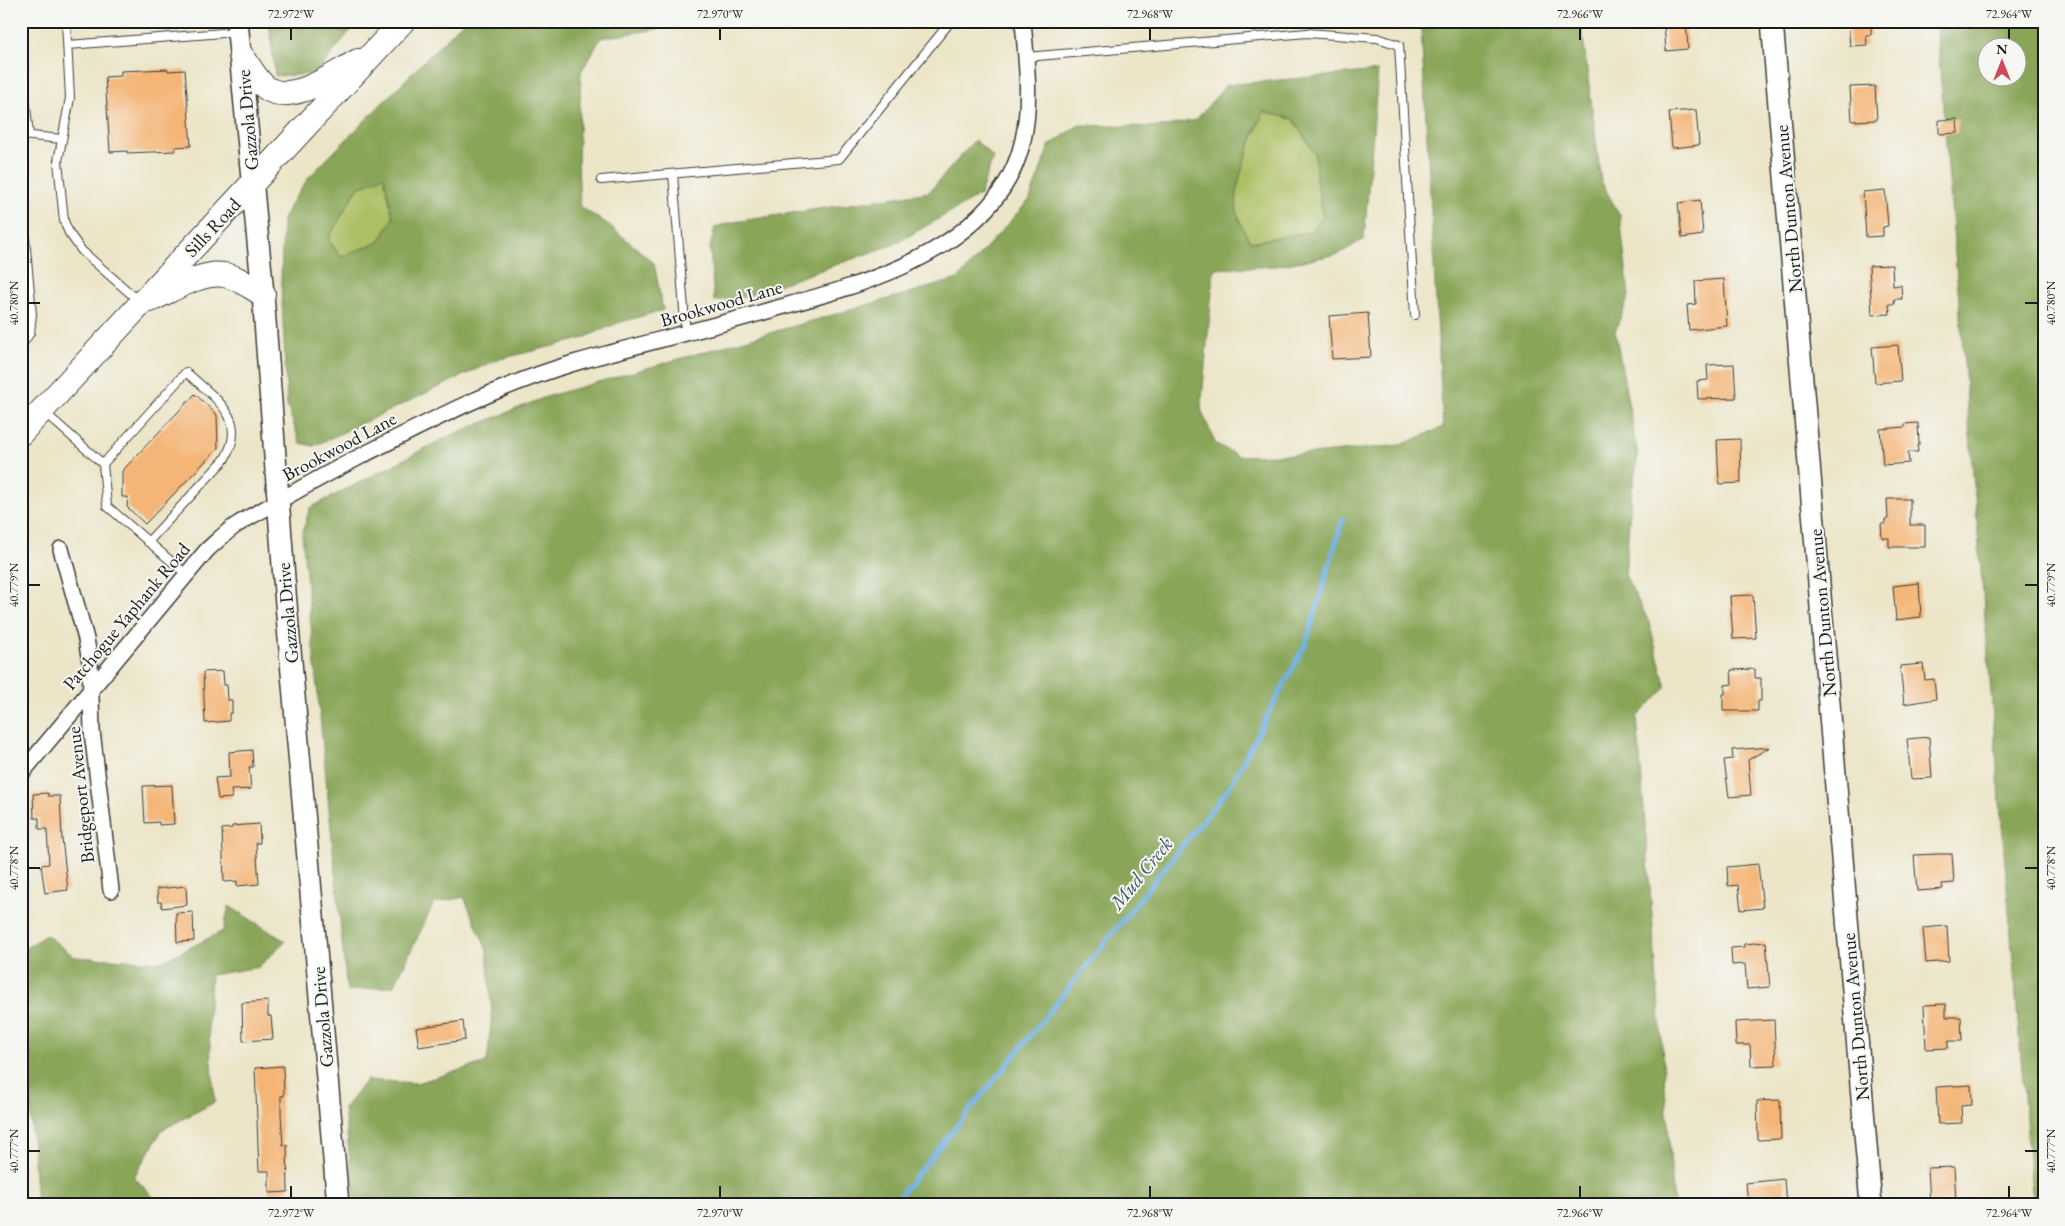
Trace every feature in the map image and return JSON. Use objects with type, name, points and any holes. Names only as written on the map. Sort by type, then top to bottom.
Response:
[{"type":"main road","name":"Sills Road","points":[[21,433],[403,21]]},
{"type":"main road","points":[[241,55],[262,84],[277,93],[287,94],[306,88],[375,52]]},
{"type":"main road","points":[[141,304],[199,278],[218,274],[238,280],[263,294]]},
{"type":"street","name":"Brookwood Lane","points":[[278,502],[306,484],[480,397],[574,363],[686,334],[876,278],[907,264],[959,233],[981,214],[997,196],[1010,177],[1018,156],[1028,116],[1023,21]]},
{"type":"street","name":"North Dunton Avenue","points":[[1772,21],[1871,1205]]},
{"type":"street","name":"Gazzola Drive","points":[[238,26],[263,294],[278,502],[338,1205]]},
{"type":"street","name":"Patchogue Yaphank Road","points":[[21,774],[207,550],[235,526],[278,502]]},
{"type":"street","name":"Bridgeport Avenue","points":[[61,549],[86,639],[91,690],[92,731],[111,890]]},
{"type":"lane","points":[[66,21],[70,98],[58,161],[64,221],[69,233],[82,251],[141,304]]},
{"type":"lane","points":[[601,180],[839,159],[951,21]]},
{"type":"lane","points":[[68,46],[238,26]]},
{"type":"lane","points":[[1026,57],[1307,33],[1377,38],[1399,45],[1416,315]]},
{"type":"lane","points":[[21,61],[25,135],[62,139]]},
{"type":"lane","points":[[673,174],[686,334]]},
{"type":"lane","points":[[21,195],[32,325],[30,333],[21,346]]},
{"type":"lane","points":[[103,464],[186,372],[228,412],[234,434],[232,447],[224,460],[148,542]]},
{"type":"lane","points":[[42,410],[103,464],[108,506],[186,574]]},
{"type":"green space","points":[[269,21],[351,21],[350,31],[316,74],[275,76]]},
{"type":"green space","points":[[464,21],[685,21],[684,25],[601,38],[581,72],[578,164],[580,207],[609,225],[654,263],[663,310],[618,323],[581,339],[496,360],[314,446],[300,443],[287,405],[281,280],[283,220],[290,205],[309,177]],"holes":[[[384,176],[393,218],[379,242],[341,257],[328,239],[357,189]]]},
{"type":"green space","points":[[1428,21],[1581,21],[1601,181],[1620,216],[1629,296],[1615,331],[1638,456],[1631,496],[1625,575],[1649,622],[1666,688],[1637,717],[1674,1205],[355,1205],[344,1109],[366,1080],[417,1083],[487,1062],[492,1013],[487,950],[464,897],[434,903],[394,986],[347,991],[302,534],[310,508],[449,436],[546,397],[958,279],[1030,199],[1049,146],[1079,125],[1161,127],[1196,120],[1226,85],[1378,71],[1364,239],[1339,254],[1276,266],[1214,269],[1201,409],[1215,443],[1238,456],[1312,454],[1401,445],[1443,427],[1421,29]],"holes":[[[1264,112],[1293,119],[1315,154],[1316,178],[1323,217],[1310,232],[1251,242],[1238,217],[1236,202],[1244,161]]]},
{"type":"green space","points":[[1936,21],[2044,21],[2044,1205],[2033,1205]]},
{"type":"green space","points":[[1264,112],[1293,119],[1315,154],[1316,178],[1323,217],[1310,232],[1250,242],[1237,213],[1237,188],[1244,161]]},
{"type":"green space","points":[[975,140],[993,157],[980,195],[895,244],[747,296],[714,301],[710,248],[715,227],[734,222],[929,192]]},
{"type":"green space","points":[[384,175],[393,218],[379,242],[341,257],[328,239],[359,188]]},
{"type":"green space","points":[[229,906],[285,941],[259,967],[211,975],[208,1023],[215,1102],[162,1130],[134,1177],[161,1205],[37,1205],[23,1011],[21,1010],[21,951],[46,935],[75,957],[161,962],[223,931]]},
{"type":"building","points":[[1686,21],[1688,49],[1666,51],[1664,23]]},
{"type":"building","points":[[1848,21],[1871,21],[1871,35],[1866,35],[1867,45],[1850,46]]},
{"type":"building","points":[[168,69],[168,71],[185,70],[191,146],[175,147],[176,151],[110,152],[105,77],[121,76],[121,71]]},
{"type":"building","points":[[1875,86],[1877,120],[1852,121],[1850,87]]},
{"type":"building","points":[[1696,110],[1699,145],[1672,148],[1669,112]]},
{"type":"building","points":[[1957,119],[1958,133],[1939,134],[1939,120]]},
{"type":"building","points":[[1885,190],[1888,226],[1883,227],[1883,236],[1866,237],[1863,192]]},
{"type":"building","points":[[1700,200],[1703,235],[1682,238],[1678,203]]},
{"type":"building","points":[[1892,265],[1893,286],[1901,285],[1902,299],[1894,299],[1895,304],[1889,304],[1890,314],[1872,315],[1869,266]]},
{"type":"building","points":[[1724,279],[1727,326],[1689,330],[1687,305],[1696,304],[1695,281]]},
{"type":"building","points":[[1368,313],[1371,357],[1332,359],[1329,316]]},
{"type":"building","points":[[1898,345],[1901,381],[1875,383],[1872,347]]},
{"type":"building","points":[[1734,364],[1736,398],[1698,399],[1697,381],[1708,380],[1707,365]]},
{"type":"building","points":[[195,394],[217,415],[218,448],[145,524],[127,507],[128,497],[122,497],[122,471]]},
{"type":"building","points":[[1918,423],[1918,452],[1908,452],[1909,463],[1883,465],[1880,429],[1905,427],[1905,424]]},
{"type":"building","points":[[1740,439],[1741,483],[1719,484],[1717,440]]},
{"type":"building","points":[[1887,499],[1910,499],[1910,525],[1925,525],[1925,547],[1889,547],[1889,538],[1882,538],[1881,524],[1885,524],[1885,519],[1888,519]]},
{"type":"building","points":[[1919,583],[1921,617],[1896,620],[1893,586]]},
{"type":"building","points":[[1753,595],[1756,638],[1733,639],[1730,596]]},
{"type":"building","points":[[1923,664],[1925,680],[1934,679],[1936,699],[1904,704],[1900,666]]},
{"type":"building","points":[[1755,669],[1755,678],[1761,678],[1761,701],[1758,701],[1758,711],[1723,711],[1725,685],[1732,684],[1731,670]]},
{"type":"building","points":[[223,671],[224,685],[227,685],[228,700],[232,700],[232,713],[229,713],[229,721],[205,723],[203,672]]},
{"type":"building","points":[[1929,737],[1932,778],[1911,779],[1907,739]]},
{"type":"building","points":[[1770,747],[1748,760],[1751,795],[1729,797],[1724,760],[1733,759],[1732,750]]},
{"type":"building","points":[[252,750],[253,767],[249,767],[251,789],[231,790],[232,798],[218,799],[215,778],[230,777],[229,752]]},
{"type":"building","points":[[172,785],[174,824],[159,825],[159,822],[145,823],[143,786]]},
{"type":"building","points":[[48,793],[48,796],[60,796],[62,839],[68,890],[45,893],[41,865],[49,864],[47,829],[39,829],[39,818],[34,818],[33,794]]},
{"type":"building","points":[[259,824],[260,843],[256,843],[259,884],[237,886],[237,881],[224,882],[222,829],[232,828],[232,826]]},
{"type":"building","points":[[1952,854],[1954,883],[1942,884],[1943,889],[1917,891],[1914,855]]},
{"type":"building","points":[[1758,864],[1763,908],[1741,910],[1738,885],[1728,886],[1727,867]]},
{"type":"building","points":[[186,886],[187,905],[162,908],[161,902],[158,902],[157,889]]},
{"type":"building","points":[[193,912],[194,941],[177,942],[176,913]]},
{"type":"building","points":[[1947,926],[1949,961],[1926,963],[1923,928]]},
{"type":"building","points":[[1766,942],[1770,987],[1747,989],[1745,964],[1732,965],[1731,948],[1744,947],[1744,944]]},
{"type":"building","points":[[268,1001],[268,1016],[271,1016],[273,1039],[243,1041],[242,1003]]},
{"type":"building","points":[[1946,1004],[1946,1017],[1961,1017],[1962,1041],[1948,1041],[1948,1048],[1926,1049],[1924,1005]]},
{"type":"building","points":[[1774,1020],[1776,1065],[1751,1066],[1750,1045],[1736,1045],[1735,1022]]},
{"type":"building","points":[[463,1021],[465,1040],[419,1047],[416,1028]]},
{"type":"building","points":[[283,1066],[284,1096],[281,1096],[281,1114],[283,1145],[287,1145],[288,1192],[269,1193],[269,1171],[259,1171],[255,1068]]},
{"type":"building","points":[[1971,1085],[1972,1105],[1961,1106],[1962,1123],[1938,1124],[1936,1087]]},
{"type":"building","points":[[1780,1100],[1781,1139],[1758,1140],[1757,1101]]},
{"type":"building","points":[[1954,1167],[1956,1202],[1930,1203],[1928,1168]]},
{"type":"building","points":[[1784,1179],[1786,1205],[1748,1205],[1746,1183]]},
{"type":"waterway","name":"Mud Creek","points":[[892,1205],[1229,788],[1306,643],[1343,519]]}]
